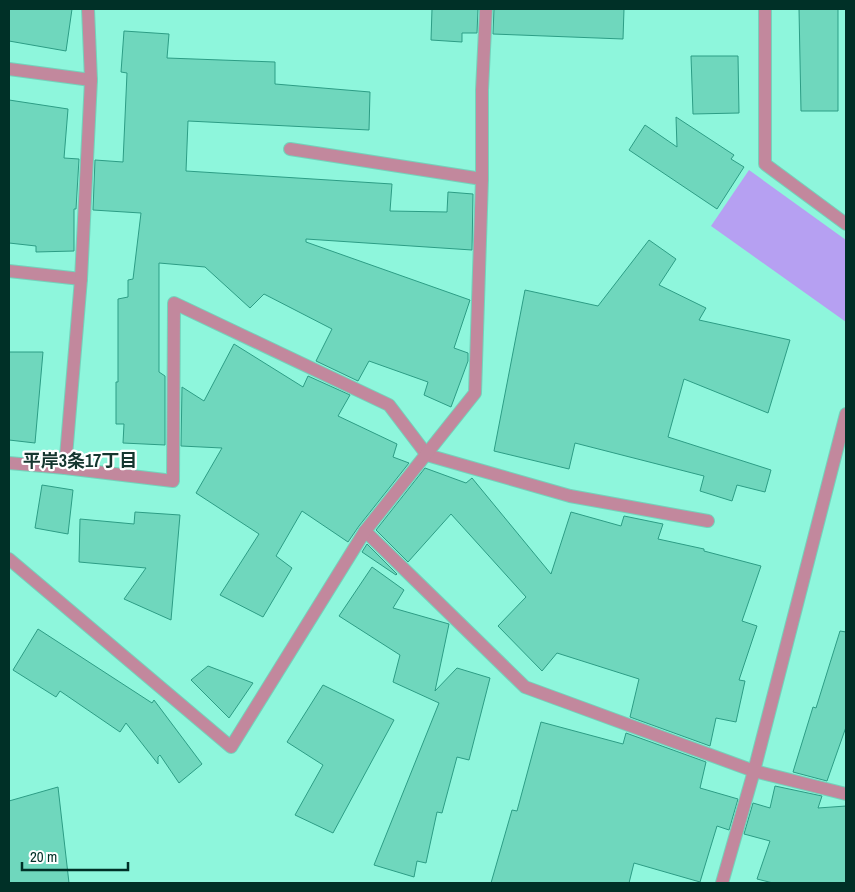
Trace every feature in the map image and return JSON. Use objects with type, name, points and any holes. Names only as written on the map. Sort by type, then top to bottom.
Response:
[{"type":"street","points":[[65,468],[81,279],[90,80],[88,9]]},
{"type":"street","points":[[9,559],[230,747],[365,531],[475,393],[482,179],[482,90],[486,9]]},
{"type":"street","points":[[765,9],[765,164],[846,224]]},
{"type":"street","points":[[9,69],[90,80]]},
{"type":"street","points":[[290,149],[482,179]]},
{"type":"street","points":[[9,271],[81,279]]},
{"type":"street","points":[[9,463],[173,481],[174,303],[390,405],[427,455],[570,496],[708,521]]},
{"type":"street","points":[[722,883],[754,770],[846,414]]},
{"type":"street","points":[[365,531],[525,687],[754,770],[846,794]]},
{"type":"shaded area","points":[[749,170],[846,240],[846,322],[711,226]]},
{"type":"building","points":[[9,9],[72,9],[66,51],[9,41]]},
{"type":"building","points":[[432,9],[478,9],[477,33],[462,33],[462,42],[431,40]]},
{"type":"building","points":[[494,9],[624,9],[623,39],[493,34]]},
{"type":"building","points":[[799,9],[838,9],[838,111],[801,111]]},
{"type":"building","points":[[124,31],[169,34],[167,58],[275,62],[275,84],[370,92],[369,130],[188,121],[186,171],[392,184],[390,211],[447,212],[448,192],[473,194],[472,250],[306,239],[306,242],[470,300],[454,348],[468,353],[468,361],[451,407],[424,395],[428,382],[369,361],[358,381],[316,361],[332,329],[264,294],[250,308],[205,267],[159,263],[159,372],[165,376],[165,445],[123,443],[124,424],[116,424],[118,299],[128,297],[128,280],[133,279],[141,213],[93,210],[95,160],[123,162],[127,73],[121,72]]},
{"type":"building","points":[[691,56],[738,56],[739,113],[693,114]]},
{"type":"building","points":[[9,100],[68,109],[64,158],[79,159],[76,209],[74,209],[74,251],[36,252],[36,246],[9,243]]},
{"type":"building","points":[[676,117],[734,155],[731,159],[744,167],[717,209],[629,150],[645,125],[677,147]]},
{"type":"building","points":[[649,240],[676,259],[659,285],[706,308],[699,320],[790,340],[768,413],[684,379],[668,437],[771,470],[765,492],[737,485],[732,501],[700,491],[704,476],[575,443],[569,469],[494,451],[525,290],[598,306]]},
{"type":"building","points":[[234,344],[303,387],[308,376],[350,395],[338,416],[397,444],[393,457],[409,463],[348,542],[302,511],[276,556],[292,568],[263,617],[220,595],[259,534],[196,493],[222,448],[181,446],[182,387],[204,401]]},
{"type":"building","points":[[9,352],[43,352],[35,443],[9,440]]},
{"type":"building","points":[[425,468],[466,483],[472,478],[551,574],[571,512],[621,526],[624,516],[663,524],[658,539],[704,549],[704,551],[761,566],[742,621],[757,626],[739,680],[745,681],[736,722],[716,718],[710,746],[630,717],[639,679],[557,653],[542,671],[498,626],[526,597],[451,514],[408,562],[376,530]]},
{"type":"building","points":[[42,485],[73,490],[68,534],[35,528]]},
{"type":"building","points":[[135,512],[180,515],[171,620],[124,599],[146,568],[79,562],[80,519],[134,524]]},
{"type":"building","points":[[367,544],[397,574],[396,575],[362,552]]},
{"type":"building","points":[[372,567],[404,590],[393,608],[449,624],[435,691],[457,668],[490,678],[469,760],[457,757],[442,813],[437,812],[426,863],[417,861],[414,877],[374,865],[439,703],[393,682],[400,655],[339,616]]},
{"type":"building","points":[[38,629],[152,703],[154,700],[202,764],[179,783],[160,755],[158,757],[158,764],[126,723],[120,732],[60,691],[56,697],[13,670]]},
{"type":"building","points":[[840,631],[846,632],[846,727],[827,781],[793,772],[813,707],[816,708]]},
{"type":"building","points":[[208,666],[253,683],[229,718],[191,680]]},
{"type":"building","points":[[323,685],[394,720],[333,833],[295,815],[323,765],[287,742]]},
{"type":"building","points":[[541,722],[623,744],[626,733],[706,762],[700,788],[738,799],[729,830],[717,826],[700,882],[634,863],[629,883],[491,883],[512,810],[517,811]]},
{"type":"building","points":[[775,786],[822,796],[818,808],[846,806],[846,883],[773,883],[757,879],[770,841],[744,834],[753,803],[770,808]]},
{"type":"building","points":[[58,787],[69,883],[9,883],[9,801]]},
{"type":"district","name":"平岸3条17丁目","points":[[80,460]]}]
